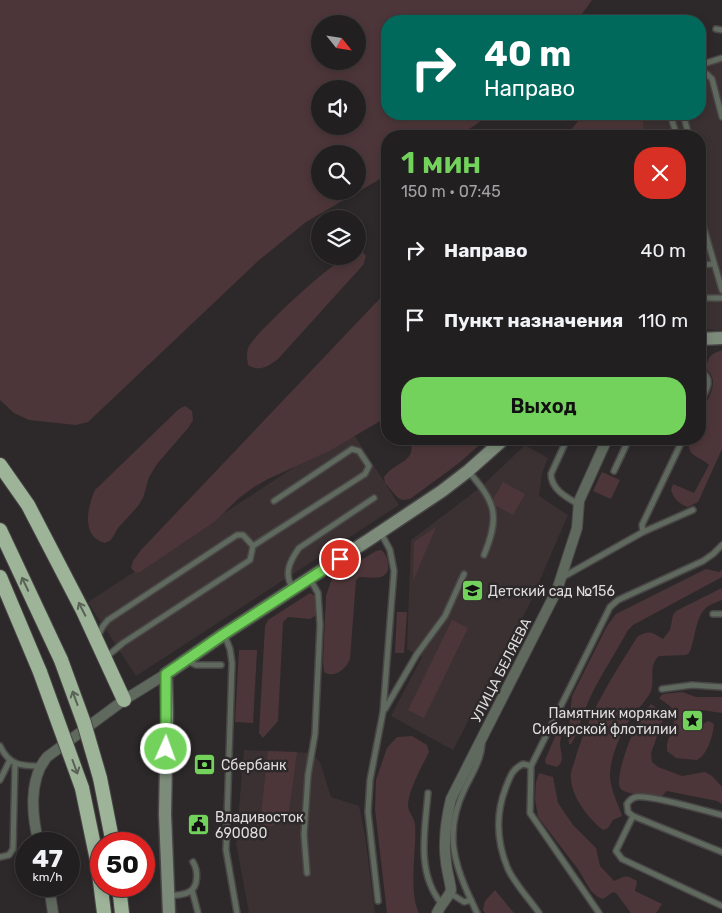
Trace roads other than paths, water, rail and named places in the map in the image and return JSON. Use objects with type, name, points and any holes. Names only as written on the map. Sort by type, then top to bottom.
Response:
[{"type":"highway","points":[[0,465],[28,505],[96,639],[124,700]]},
{"type":"highway","points":[[0,530],[61,660],[84,723],[100,778],[111,832]]},
{"type":"highway","points":[[0,577],[40,672],[82,788],[98,865],[104,913]]},
{"type":"highway","points":[[120,897],[122,913]]},
{"type":"main road","points":[[706,339],[722,338]]},
{"type":"main road","points":[[169,913],[165,814],[166,674],[380,533],[468,471],[497,445]]},
{"type":"street","name":"УЛИЦА БЕЛЯЕВА","points":[[450,893],[446,862],[445,823],[451,799],[548,610],[562,577],[578,528],[578,504],[604,445]]},
{"type":"street","points":[[36,832],[33,800],[34,784],[40,766],[47,757],[124,700],[166,674]]},
{"type":"street","points":[[439,908],[450,893]]},
{"type":"street","points":[[51,897],[53,913]]},
{"type":"lane","points":[[716,29],[722,30]]},
{"type":"lane","points":[[706,63],[722,58]]},
{"type":"lane","points":[[706,74],[709,74],[712,79],[722,117]]},
{"type":"lane","points":[[706,236],[722,290]]},
{"type":"lane","points":[[706,265],[714,264]]},
{"type":"lane","points":[[706,298],[722,298]]},
{"type":"lane","points":[[706,375],[709,381],[706,388]]},
{"type":"lane","points":[[564,445],[551,474],[551,480],[558,490],[578,504]]},
{"type":"lane","points":[[614,471],[626,445]]},
{"type":"lane","points":[[643,532],[642,525],[680,445]]},
{"type":"lane","points":[[104,658],[123,643],[250,560],[253,546],[365,474],[369,466],[359,451],[352,450],[274,501]]},
{"type":"lane","points":[[468,471],[481,487],[494,510],[495,522],[484,555]]},
{"type":"lane","points":[[294,590],[288,576],[288,571],[291,560],[300,548],[374,498]]},
{"type":"lane","points":[[562,577],[643,532],[693,510]]},
{"type":"lane","points":[[378,901],[368,812],[370,780],[383,712],[394,571],[390,550],[380,533]]},
{"type":"lane","points":[[96,639],[102,626],[108,620],[237,535],[242,534],[253,546]]},
{"type":"lane","points":[[599,913],[530,813],[531,766],[610,608],[618,600],[703,561],[722,545]]},
{"type":"lane","points":[[383,712],[417,654],[445,616],[464,574]]},
{"type":"lane","points":[[307,873],[304,834],[308,774],[315,734],[320,625],[318,593],[310,579]]},
{"type":"lane","points":[[713,614],[722,614]]},
{"type":"lane","points":[[224,634],[230,649],[232,663],[226,850],[237,913]]},
{"type":"lane","points":[[187,660],[196,665],[221,665]]},
{"type":"lane","points":[[662,689],[692,685],[722,688]]},
{"type":"lane","points":[[477,913],[457,868],[453,847],[454,820],[457,804],[478,762],[482,747],[481,739]]},
{"type":"lane","points":[[0,746],[13,762],[22,766],[40,766]]},
{"type":"lane","points":[[0,780],[13,762]]},
{"type":"lane","points":[[0,857],[9,855],[12,849],[13,762]]},
{"type":"lane","points":[[531,766],[523,764],[512,771],[500,805],[498,834],[500,846],[509,871],[539,913]]},
{"type":"lane","points":[[428,793],[424,839],[426,877],[439,908]]},
{"type":"lane","points":[[722,815],[636,796],[627,804],[628,812],[633,816],[722,852]]},
{"type":"lane","points":[[633,816],[616,852],[618,856],[622,860],[722,906]]},
{"type":"lane","points":[[168,896],[188,893],[192,890],[197,875],[193,862]]},
{"type":"lane","points":[[192,890],[198,913]]},
{"type":"lane","points":[[450,893],[464,902],[471,900]]},
{"type":"place","name":"Детский сад №156","points":[[472,591]]},
{"type":"place","name":"Памятник морякам Сибирской флотилии","points":[[693,721]]},
{"type":"place","name":"Сбербанк","points":[[205,765]]},
{"type":"place","name":"Владивосток 690080","points":[[199,825]]}]
